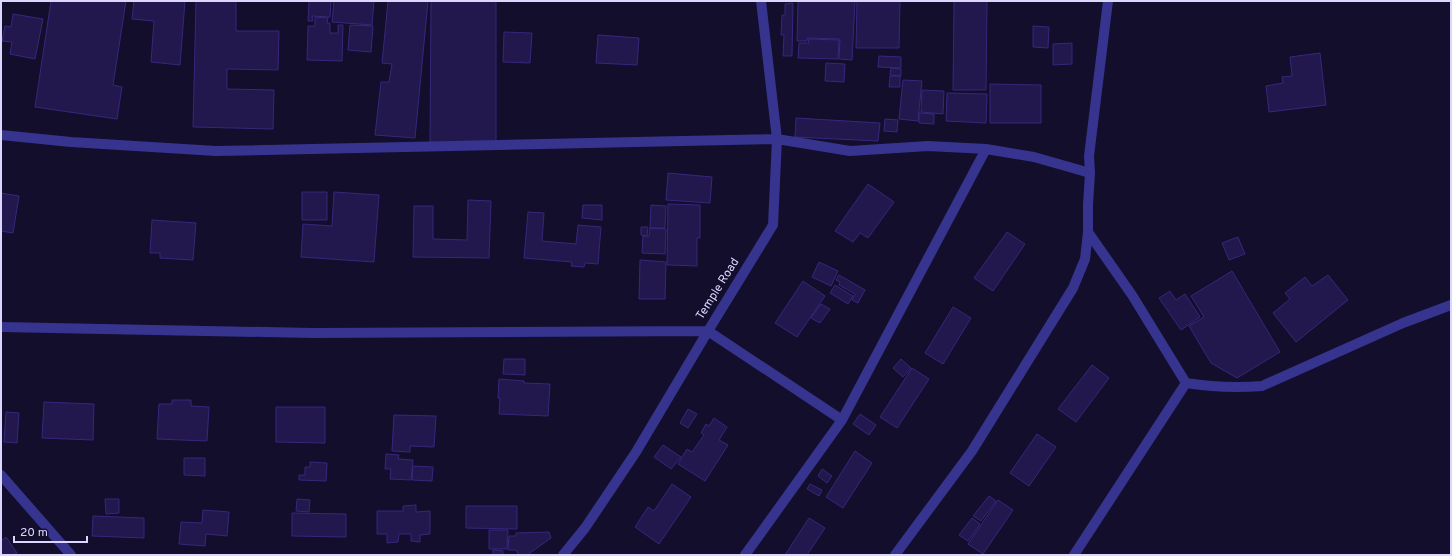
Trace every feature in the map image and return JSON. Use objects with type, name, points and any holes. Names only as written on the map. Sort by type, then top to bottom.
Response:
[{"type":"street","name":"Temple Road","points":[[563,555],[585,528],[636,452],[773,225],[776,139],[761,1]]},
{"type":"street","points":[[895,555],[972,451],[1072,288],[1085,259],[1088,232],[1090,173],[1089,156],[1108,1]]},
{"type":"street","points":[[1,135],[71,142],[216,151],[776,139],[850,151],[928,146],[986,149],[1034,157],[1090,173]]},
{"type":"street","points":[[745,555],[842,420],[986,149]]},
{"type":"street","points":[[1088,232],[1132,295],[1186,383],[1215,388],[1262,386],[1403,323],[1451,305]]},
{"type":"street","points":[[1,326],[313,333],[708,331],[842,420]]},
{"type":"street","points":[[1074,555],[1186,383]]},
{"type":"street","points":[[1,476],[71,555]]},
{"type":"building","points":[[51,1],[126,1],[113,85],[122,87],[117,119],[35,107]]},
{"type":"building","points":[[134,1],[185,1],[180,65],[151,62],[154,21],[132,19]]},
{"type":"building","points":[[196,1],[236,1],[236,31],[279,31],[278,70],[227,69],[227,89],[274,90],[273,129],[193,127]]},
{"type":"building","points":[[309,1],[331,1],[330,17],[312,16],[313,21],[308,21]]},
{"type":"building","points":[[334,1],[374,1],[372,25],[332,22]]},
{"type":"building","points":[[388,1],[428,1],[415,138],[375,135],[381,82],[389,82],[392,64],[382,63]]},
{"type":"building","points":[[431,1],[496,1],[496,144],[430,144]]},
{"type":"building","points":[[798,1],[855,1],[852,60],[839,59],[840,39],[807,38],[807,41],[797,41]]},
{"type":"building","points":[[857,1],[900,1],[899,48],[856,48]]},
{"type":"building","points":[[954,1],[987,1],[986,90],[953,90]]},
{"type":"building","points":[[793,3],[792,56],[783,56],[784,35],[781,35],[782,15],[785,15],[785,4]]},
{"type":"building","points":[[13,14],[43,19],[35,59],[10,54],[12,42],[2,41],[5,26],[11,27]]},
{"type":"building","points":[[315,17],[328,18],[327,23],[330,23],[330,33],[338,33],[338,25],[343,25],[342,61],[307,60],[308,26],[315,26]]},
{"type":"building","points":[[350,25],[373,26],[371,52],[348,50]]},
{"type":"building","points":[[1033,26],[1049,27],[1048,48],[1033,47]]},
{"type":"building","points":[[504,32],[532,33],[530,63],[503,62]]},
{"type":"building","points":[[598,35],[639,38],[637,65],[596,63]]},
{"type":"building","points":[[808,39],[839,40],[838,59],[798,58],[799,43],[809,43]]},
{"type":"building","points":[[1072,43],[1072,64],[1053,65],[1053,44]]},
{"type":"building","points":[[1320,53],[1326,105],[1269,112],[1266,86],[1283,83],[1282,77],[1292,76],[1290,57]]},
{"type":"building","points":[[879,56],[901,57],[901,68],[878,67]]},
{"type":"building","points":[[826,63],[845,64],[844,82],[825,81]]},
{"type":"building","points":[[891,68],[901,69],[901,76],[890,75]]},
{"type":"building","points":[[890,76],[900,76],[900,87],[889,87]]},
{"type":"building","points":[[903,80],[922,81],[918,121],[899,119]]},
{"type":"building","points":[[990,84],[1041,85],[1041,123],[990,123]]},
{"type":"building","points":[[922,90],[944,91],[943,114],[921,112]]},
{"type":"building","points":[[947,93],[987,94],[986,123],[946,121]]},
{"type":"building","points":[[919,113],[934,114],[934,124],[919,123]]},
{"type":"building","points":[[796,118],[880,123],[878,141],[795,137]]},
{"type":"building","points":[[885,119],[898,120],[897,132],[884,131]]},
{"type":"building","points":[[668,173],[712,177],[710,203],[666,200]]},
{"type":"building","points":[[868,184],[894,202],[868,238],[860,233],[853,242],[835,231]]},
{"type":"building","points":[[302,192],[327,192],[327,220],[302,220]]},
{"type":"building","points":[[334,192],[379,195],[374,262],[301,257],[303,224],[332,226]]},
{"type":"building","points":[[1,193],[19,196],[13,233],[1,231]]},
{"type":"building","points":[[468,200],[491,201],[489,258],[413,257],[414,206],[433,206],[433,239],[467,240]]},
{"type":"building","points":[[668,204],[700,205],[700,238],[697,238],[697,266],[667,265]]},
{"type":"building","points":[[583,205],[602,205],[602,220],[582,218]]},
{"type":"building","points":[[651,205],[666,206],[665,228],[650,228]]},
{"type":"building","points":[[528,212],[544,213],[542,241],[576,244],[578,225],[601,227],[598,264],[585,263],[584,267],[571,266],[572,262],[524,258]]},
{"type":"building","points":[[152,220],[196,223],[193,260],[160,258],[160,253],[150,253]]},
{"type":"building","points":[[641,227],[648,227],[647,236],[641,235]]},
{"type":"building","points":[[650,228],[666,229],[665,254],[642,253],[643,236],[649,236]]},
{"type":"building","points":[[1007,232],[1025,244],[993,291],[974,278]]},
{"type":"building","points":[[1238,237],[1245,254],[1229,260],[1222,243]]},
{"type":"building","points":[[640,260],[666,262],[665,299],[639,299]]},
{"type":"building","points":[[819,262],[838,271],[831,286],[812,277]]},
{"type":"building","points":[[1232,271],[1280,352],[1237,378],[1211,363],[1189,326],[1204,317],[1191,296]]},
{"type":"building","points":[[839,275],[865,290],[858,303],[852,300],[855,294],[839,285],[840,282],[836,280]]},
{"type":"building","points":[[1328,275],[1348,300],[1296,342],[1273,313],[1290,299],[1285,293],[1305,277],[1312,286]]},
{"type":"building","points":[[803,281],[825,296],[797,337],[775,323]]},
{"type":"building","points":[[835,285],[853,296],[848,304],[830,293]]},
{"type":"building","points":[[1170,291],[1176,300],[1185,294],[1200,317],[1181,330],[1159,298]]},
{"type":"building","points":[[821,304],[830,309],[820,323],[811,318]]},
{"type":"building","points":[[953,307],[971,318],[943,364],[925,353]]},
{"type":"building","points":[[504,359],[525,359],[525,375],[503,374]]},
{"type":"building","points":[[901,359],[911,368],[903,377],[893,368]]},
{"type":"building","points":[[1092,365],[1109,378],[1076,422],[1058,409]]},
{"type":"building","points":[[912,368],[929,379],[897,428],[880,417]]},
{"type":"building","points":[[499,379],[524,381],[524,383],[550,384],[548,416],[499,414]]},
{"type":"building","points":[[172,400],[191,400],[191,406],[209,407],[207,441],[157,439],[159,404],[172,404]]},
{"type":"building","points":[[44,402],[94,404],[93,440],[42,438]]},
{"type":"building","points":[[276,407],[325,407],[325,443],[276,442]]},
{"type":"building","points":[[688,409],[697,414],[688,428],[680,423]]},
{"type":"building","points":[[6,412],[19,413],[17,443],[4,442]]},
{"type":"building","points":[[860,414],[876,425],[869,435],[853,424]]},
{"type":"building","points":[[394,415],[436,416],[434,447],[410,446],[410,452],[392,451]]},
{"type":"building","points":[[714,418],[727,427],[719,440],[728,445],[705,481],[678,464],[687,449],[692,452],[704,435],[701,433],[706,424],[709,426]]},
{"type":"building","points":[[1037,434],[1056,447],[1029,486],[1010,473]]},
{"type":"building","points":[[663,445],[681,457],[671,469],[654,457]]},
{"type":"building","points":[[855,451],[872,463],[843,508],[826,497]]},
{"type":"building","points":[[386,454],[399,455],[398,459],[413,460],[411,480],[390,479],[391,469],[385,469]]},
{"type":"building","points":[[184,458],[205,458],[205,476],[184,475]]},
{"type":"building","points":[[310,462],[327,463],[326,481],[299,480],[299,475],[305,475],[305,467],[310,467]]},
{"type":"building","points":[[413,466],[433,467],[432,481],[412,480]]},
{"type":"building","points":[[822,469],[832,476],[827,483],[818,476]]},
{"type":"building","points":[[672,484],[691,497],[659,544],[635,527],[648,507],[654,511]]},
{"type":"building","points":[[810,484],[822,490],[819,496],[807,489]]},
{"type":"building","points":[[989,496],[996,501],[981,521],[973,516]]},
{"type":"building","points":[[105,499],[119,499],[119,513],[106,514]]},
{"type":"building","points":[[297,499],[310,500],[309,512],[296,511]]},
{"type":"building","points":[[998,500],[1013,510],[983,554],[968,544]]},
{"type":"building","points":[[416,505],[416,512],[430,511],[430,534],[420,535],[420,542],[411,541],[411,534],[399,534],[398,542],[387,543],[387,534],[377,534],[377,511],[403,511],[403,506]]},
{"type":"building","points":[[466,506],[517,506],[517,529],[466,528]]},
{"type":"building","points":[[203,510],[229,512],[227,536],[206,534],[205,546],[179,544],[181,522],[202,523]]},
{"type":"building","points":[[292,513],[346,514],[346,537],[292,536]]},
{"type":"building","points":[[93,516],[144,518],[144,538],[92,536]]},
{"type":"building","points":[[809,518],[825,528],[807,555],[785,555]]},
{"type":"building","points":[[972,518],[980,524],[968,541],[959,535]]},
{"type":"building","points":[[489,530],[508,530],[507,549],[489,549]]},
{"type":"building","points":[[549,532],[551,538],[527,555],[519,555],[516,550],[508,550],[509,536],[516,536],[516,533]]},
{"type":"building","points":[[6,537],[17,553],[13,555],[1,555],[1,541]]},
{"type":"building","points":[[493,550],[503,551],[503,555],[493,555]]}]
